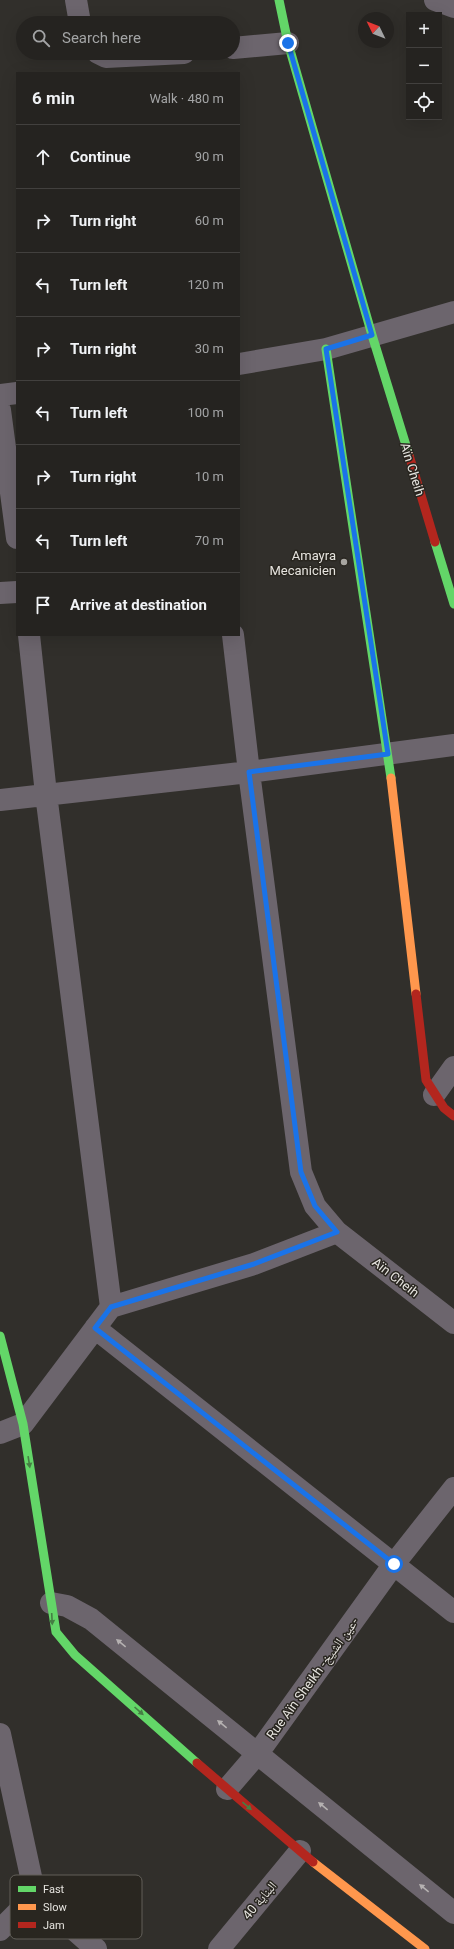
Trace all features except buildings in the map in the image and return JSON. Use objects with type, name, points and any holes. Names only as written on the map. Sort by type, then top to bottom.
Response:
[{"type":"street","points":[[76,0],[79,16]]},
{"type":"street","points":[[279,0],[288,43],[372,335]]},
{"type":"street","points":[[435,0],[454,7]]},
{"type":"street","points":[[240,47],[288,43]]},
{"type":"street","points":[[122,60],[150,65],[164,60]]},
{"type":"street","points":[[240,364],[326,349],[454,312]]},
{"type":"street","name":"Aïn Cheih","points":[[372,335],[454,604]]},
{"type":"street","points":[[326,349],[388,754],[426,1080],[434,1095],[444,1108],[454,1116]]},
{"type":"street","points":[[0,395],[16,393]]},
{"type":"street","points":[[0,410],[16,530]]},
{"type":"street","points":[[0,593],[16,592]]},
{"type":"street","points":[[29,636],[46,794],[111,1307]]},
{"type":"street","name":"Aïn Cheih","points":[[233,636],[249,772],[301,1172],[315,1206],[337,1232],[454,1323]]},
{"type":"street","points":[[0,800],[249,772],[454,745]]},
{"type":"street","points":[[434,1095],[454,1067]]},
{"type":"street","points":[[0,1433],[23,1424],[111,1307],[254,1264],[337,1232]]},
{"type":"street","points":[[95,1328],[454,1612]]},
{"type":"street","points":[[0,1336],[23,1424],[51,1603],[52,1626],[62,1643],[226,1789],[300,1851],[425,1949]]},
{"type":"street","name":"Rue Aïn Sheikh -عين الشيخ-","points":[[226,1789],[258,1754],[394,1564],[454,1488]]},
{"type":"street","points":[[51,1603],[67,1606],[90,1619],[454,1913]]},
{"type":"street","points":[[0,1734],[31,1875]]},
{"type":"street","name":"البناية 40","points":[[218,1949],[300,1851]]},
{"type":"street","points":[[0,1930],[10,1920]]},
{"type":"street","points":[[85,1939],[96,1949]]},
{"type":"traffic: fast","points":[[279,0],[288,43],[372,335],[409,455]]},
{"type":"traffic: fast","points":[[326,349],[391,778]]},
{"type":"traffic: fast","points":[[435,542],[454,604]]},
{"type":"traffic: fast","points":[[0,1336],[23,1424],[56,1632],[75,1655],[197,1763]]},
{"type":"traffic: slow","points":[[391,778],[416,994]]},
{"type":"traffic: slow","points":[[313,1862],[425,1949]]},
{"type":"traffic: jam","points":[[409,455],[435,542]]},
{"type":"traffic: jam","points":[[416,994],[426,1080],[444,1108],[454,1116]]},
{"type":"traffic: jam","points":[[197,1763],[313,1862]]},
{"type":"place","name":"Amayra Mecanicien","points":[[344,562]]},
{"type":"route","points":[[288,43],[372,335],[326,349],[388,754],[249,772],[301,1172],[315,1206],[337,1232],[254,1264],[111,1307],[95,1328],[394,1564]]}]
